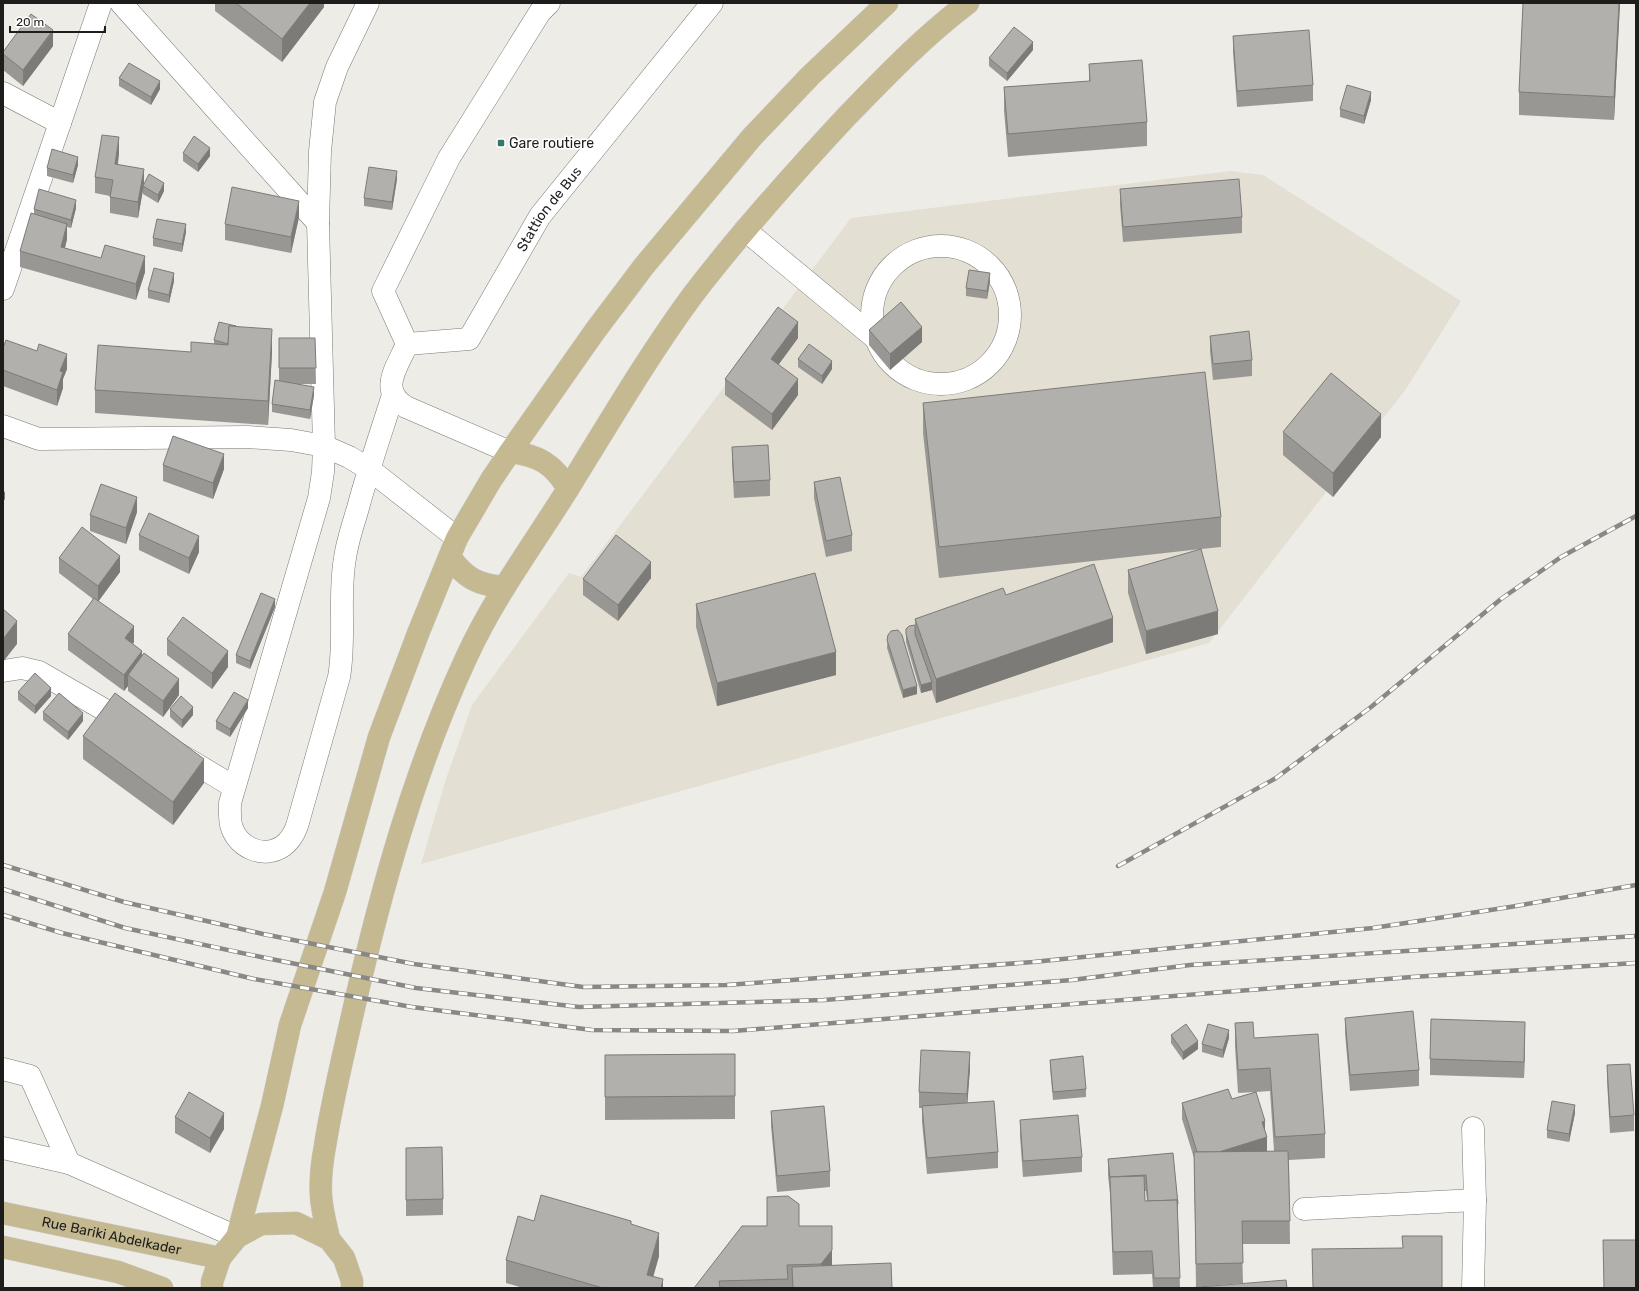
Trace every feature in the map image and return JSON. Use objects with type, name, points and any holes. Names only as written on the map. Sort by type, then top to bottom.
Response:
[{"type":"main road","points":[[237,1237],[272,1106],[290,1025],[334,892],[379,737],[404,669],[454,547],[484,491],[510,452],[595,331],[644,266],[752,137],[810,76],[887,3]]},
{"type":"main road","points":[[329,1239],[321,1194],[323,1159],[328,1121],[372,928],[398,834],[425,758],[468,654],[504,587],[649,359],[692,297],[745,230],[784,185],[907,53],[944,20],[968,3]]},
{"type":"main road","points":[[510,452],[525,453],[538,458],[551,466],[561,476],[568,488]]},
{"type":"main road","points":[[454,547],[457,567],[473,580],[492,586],[504,587]]},
{"type":"main road","name":"Rue Bariki Abdelkader","points":[[3,1213],[220,1258]]},
{"type":"main road","points":[[212,1288],[212,1282],[220,1258],[237,1237],[261,1224],[296,1222],[329,1239],[344,1258],[352,1281],[352,1288]]},
{"type":"main road","points":[[3,1247],[118,1272],[162,1288]]},
{"type":"street","points":[[3,289],[101,3]]},
{"type":"street","points":[[121,3],[318,223]]},
{"type":"street","points":[[368,3],[337,67],[325,102],[320,151],[318,223],[324,446],[323,472],[313,521],[234,787],[230,814],[231,827],[237,839],[246,847],[258,851],[271,851],[283,846],[292,838],[298,826],[339,677],[343,648],[344,559],[369,469],[393,395]]},
{"type":"street","points":[[510,452],[399,403],[393,395],[390,384],[407,344],[383,291],[449,158],[540,12],[549,3]]},
{"type":"street","name":"Stattion de Bus","points":[[407,344],[469,339],[540,216],[712,3]]},
{"type":"street","points":[[3,93],[60,122]]},
{"type":"street","points":[[745,230],[874,337],[885,358],[902,373],[922,383],[945,385],[968,380],[987,368],[1002,350],[1010,328],[1010,305],[1003,284],[989,265],[983,260],[970,252],[948,246],[925,247],[903,256],[886,271],[874,292],[871,314],[874,337]]},
{"type":"street","points":[[3,426],[39,439],[247,437],[291,440],[324,446],[349,457],[369,469],[454,547]]},
{"type":"street","points":[[3,671],[22,668],[39,672],[234,787]]},
{"type":"street","points":[[3,1069],[30,1076],[70,1163]]},
{"type":"street","points":[[1473,1128],[1475,1200],[1473,1288]]},
{"type":"street","points":[[3,1148],[70,1163],[237,1237]]},
{"type":"street","points":[[1304,1209],[1475,1200]]},
{"type":"shaded area","points":[[1231,171],[1263,175],[1461,301],[1406,389],[1209,643],[421,864],[446,779],[472,705],[569,573],[581,577],[851,218]]},
{"type":"building","points":[[236,3],[310,3],[282,39]]},
{"type":"building","points":[[1523,3],[1619,3],[1614,97],[1519,92]]},
{"type":"building","points":[[31,14],[53,30],[23,70],[3,54],[3,52]]},
{"type":"building","points":[[1014,27],[1033,42],[1007,73],[989,58]]},
{"type":"building","points":[[1309,30],[1313,85],[1237,91],[1233,36]]},
{"type":"building","points":[[1142,60],[1147,122],[1008,134],[1004,87],[1090,81],[1089,64]]},
{"type":"building","points":[[129,63],[160,81],[151,97],[119,78]]},
{"type":"building","points":[[1347,85],[1371,92],[1364,116],[1340,109]]},
{"type":"building","points":[[102,135],[119,137],[115,164],[144,169],[138,202],[110,197],[113,180],[95,177]]},
{"type":"building","points":[[194,136],[210,148],[198,164],[183,153]]},
{"type":"building","points":[[52,149],[78,157],[73,175],[47,168]]},
{"type":"building","points":[[369,167],[397,171],[392,202],[364,198]]},
{"type":"building","points":[[149,174],[164,183],[158,195],[143,186]]},
{"type":"building","points":[[1239,179],[1242,217],[1123,227],[1120,189]]},
{"type":"building","points":[[232,187],[299,201],[291,237],[225,224]]},
{"type":"building","points":[[39,189],[76,200],[71,220],[34,209]]},
{"type":"building","points":[[31,213],[67,224],[61,247],[101,258],[105,245],[145,256],[136,284],[20,251]]},
{"type":"building","points":[[157,219],[186,224],[182,244],[153,238]]},
{"type":"building","points":[[154,268],[174,273],[169,295],[148,290]]},
{"type":"building","points":[[969,270],[990,273],[987,291],[966,288]]},
{"type":"building","points":[[901,302],[922,327],[890,354],[869,330]]},
{"type":"building","points":[[778,307],[798,322],[771,359],[798,379],[772,414],[725,379]]},
{"type":"building","points":[[219,322],[236,326],[229,326],[228,344],[214,340]]},
{"type":"building","points":[[229,326],[272,329],[268,401],[95,390],[98,345],[191,352],[191,342],[228,345]]},
{"type":"building","points":[[1249,331],[1252,360],[1213,364],[1210,336]]},
{"type":"building","points":[[279,338],[315,338],[316,368],[279,368]]},
{"type":"building","points":[[6,340],[37,351],[39,344],[67,354],[60,371],[63,372],[57,390],[3,370],[3,348]]},
{"type":"building","points":[[809,344],[832,361],[822,376],[798,359]]},
{"type":"building","points":[[1205,372],[1221,517],[939,547],[923,403]]},
{"type":"building","points":[[1331,373],[1381,414],[1333,473],[1283,432]]},
{"type":"building","points":[[275,380],[314,387],[310,410],[272,404]]},
{"type":"building","points":[[173,436],[224,454],[213,483],[163,465]]},
{"type":"building","points":[[768,445],[770,480],[734,482],[732,447]]},
{"type":"building","points":[[840,477],[852,535],[826,541],[814,482]]},
{"type":"building","points":[[101,484],[137,497],[126,528],[90,515]]},
{"type":"building","points":[[149,513],[199,536],[189,558],[139,535]]},
{"type":"building","points":[[82,527],[120,556],[98,586],[59,558]]},
{"type":"building","points":[[616,535],[651,562],[618,605],[583,579]]},
{"type":"building","points":[[1201,549],[1218,611],[1146,631],[1128,570]]},
{"type":"building","points":[[1094,564],[1113,618],[936,679],[915,619],[1003,588],[1006,595]]},
{"type":"building","points":[[815,573],[836,652],[717,683],[696,604]]},
{"type":"building","points":[[261,593],[275,599],[250,661],[236,655]]},
{"type":"building","points":[[94,598],[134,626],[125,638],[142,651],[124,675],[68,634]]},
{"type":"building","points":[[3,609],[17,621],[3,639]]},
{"type":"building","points":[[183,617],[228,651],[212,673],[167,639]]},
{"type":"building","points":[[915,625],[915,634],[932,682],[921,685],[906,634],[906,629],[909,626]]},
{"type":"building","points":[[898,630],[902,635],[917,686],[903,690],[887,640],[891,631]]},
{"type":"building","points":[[144,653],[179,679],[163,701],[128,675]]},
{"type":"building","points":[[35,673],[51,688],[35,706],[18,692]]},
{"type":"building","points":[[234,692],[248,700],[230,729],[216,721]]},
{"type":"building","points":[[59,693],[83,713],[68,732],[43,712]]},
{"type":"building","points":[[115,693],[204,759],[173,802],[83,736]]},
{"type":"building","points":[[181,696],[193,707],[182,720],[170,709]]},
{"type":"building","points":[[1413,1011],[1419,1070],[1350,1075],[1345,1018]]},
{"type":"building","points":[[1431,1019],[1525,1022],[1524,1062],[1430,1059]]},
{"type":"building","points":[[1253,1022],[1254,1038],[1318,1034],[1325,1134],[1275,1137],[1270,1068],[1238,1070],[1235,1023]]},
{"type":"building","points":[[1186,1024],[1198,1041],[1183,1052],[1171,1035]]},
{"type":"building","points":[[1208,1024],[1229,1030],[1223,1050],[1202,1044]]},
{"type":"building","points":[[921,1050],[970,1052],[967,1094],[919,1092]]},
{"type":"building","points":[[735,1054],[735,1096],[605,1097],[605,1055]]},
{"type":"building","points":[[1083,1056],[1086,1089],[1053,1092],[1050,1060]]},
{"type":"building","points":[[1630,1064],[1634,1115],[1610,1117],[1607,1065]]},
{"type":"building","points":[[1228,1089],[1232,1099],[1256,1092],[1265,1121],[1262,1122],[1267,1137],[1219,1152],[1197,1152],[1182,1103]]},
{"type":"building","points":[[189,1092],[224,1113],[210,1138],[175,1117]]},
{"type":"building","points":[[994,1101],[998,1152],[927,1158],[922,1106]]},
{"type":"building","points":[[1552,1101],[1575,1105],[1569,1134],[1547,1130]]},
{"type":"building","points":[[824,1106],[830,1171],[777,1176],[771,1111]]},
{"type":"building","points":[[1078,1115],[1082,1157],[1023,1161],[1020,1120]]},
{"type":"building","points":[[442,1147],[443,1199],[406,1200],[406,1148]]},
{"type":"building","points":[[1288,1151],[1290,1221],[1242,1221],[1243,1263],[1196,1264],[1194,1152]]},
{"type":"building","points":[[1173,1153],[1178,1204],[1177,1205],[1177,1200],[1148,1201],[1146,1175],[1110,1178],[1108,1159]]},
{"type":"building","points":[[1144,1176],[1145,1201],[1177,1200],[1180,1278],[1154,1278],[1152,1251],[1113,1252],[1110,1177]]},
{"type":"building","points":[[541,1195],[631,1221],[631,1224],[659,1233],[647,1275],[663,1279],[661,1288],[603,1288],[506,1260],[518,1216],[534,1221]]},
{"type":"building","points":[[788,1196],[799,1204],[799,1226],[832,1226],[832,1250],[821,1264],[787,1265],[788,1279],[719,1281],[720,1288],[694,1288],[742,1226],[767,1226],[767,1197]]},
{"type":"building","points":[[1402,1236],[1442,1236],[1442,1288],[1313,1288],[1312,1249],[1403,1248]]},
{"type":"building","points":[[1603,1240],[1636,1240],[1636,1288],[1604,1288]]},
{"type":"building","points":[[891,1263],[892,1288],[793,1288],[792,1267]]},
{"type":"building","points":[[1286,1280],[1287,1288],[1187,1288]]},
{"type":"railway","points":[[1118,866],[1276,778],[1371,707],[1501,599],[1561,557],[1636,516]]},
{"type":"railway","points":[[3,865],[124,902],[263,934],[414,964],[583,987],[726,985],[1033,962],[1373,928],[1510,907],[1636,885]]},
{"type":"railway","points":[[3,889],[125,928],[261,957],[416,988],[579,1007],[824,1000],[1072,980],[1190,965],[1636,936]]},
{"type":"railway","points":[[3,915],[62,933],[254,979],[412,1007],[592,1030],[733,1031],[1412,977],[1636,963]]},
{"type":"place","name":"Gare routiere","points":[[501,143]]}]
